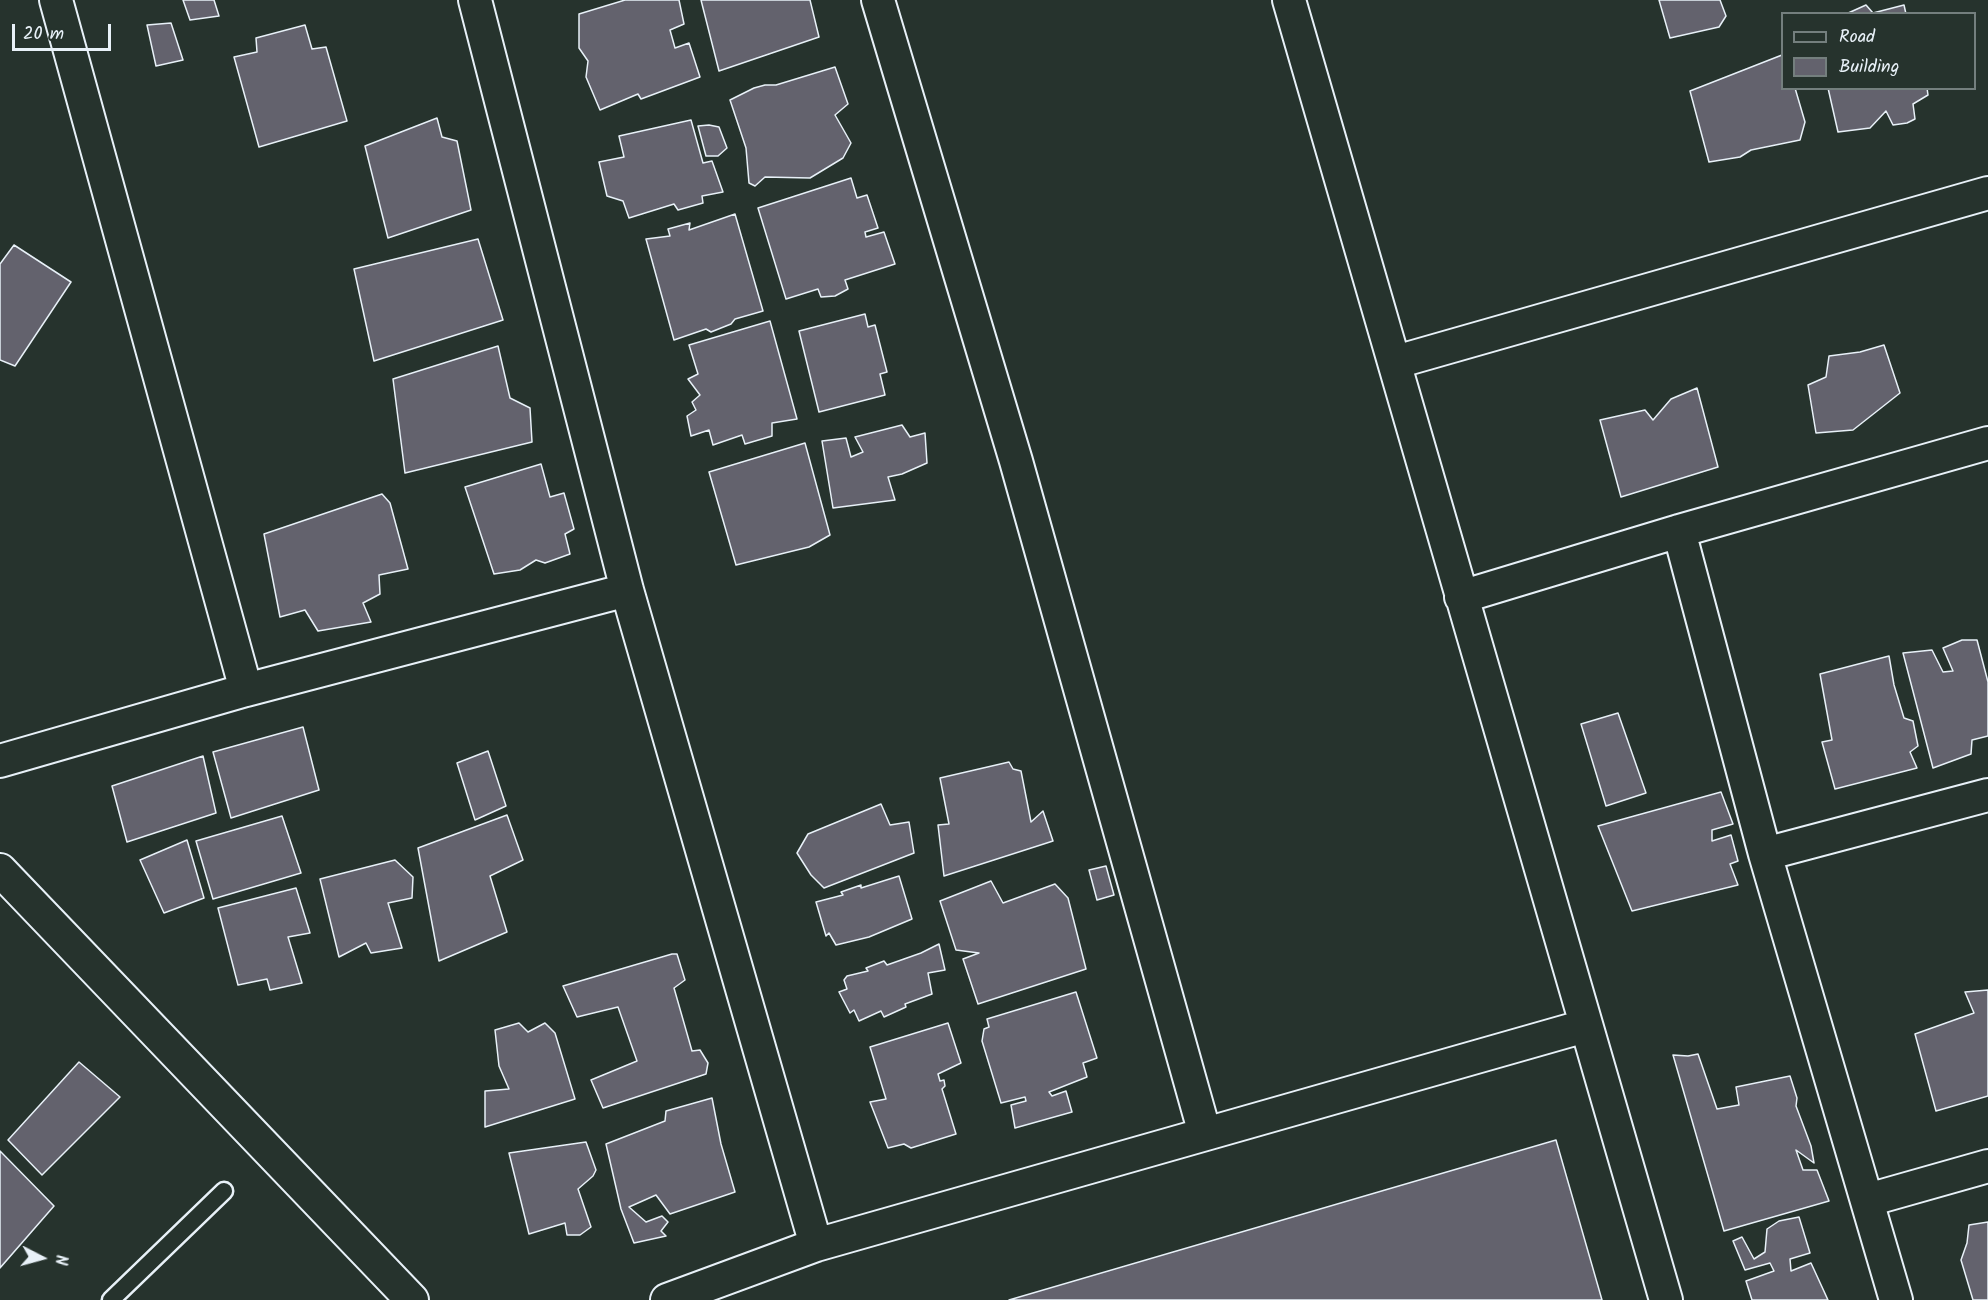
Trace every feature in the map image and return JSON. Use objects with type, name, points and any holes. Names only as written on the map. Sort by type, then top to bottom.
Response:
[{"type":"street","points":[[56,0],[246,690]]},
{"type":"street","points":[[475,0],[627,590],[816,1245]]},
{"type":"street","points":[[878,0],[1016,461],[1205,1134]]},
{"type":"street","points":[[1290,0],[1666,1300]]},
{"type":"street","points":[[1396,362],[1988,193]]},
{"type":"street","points":[[1461,597],[1679,531],[1988,443]]},
{"type":"street","points":[[1679,531],[1766,854],[1896,1300]]},
{"type":"street","points":[[0,761],[246,690],[627,590]]},
{"type":"street","points":[[1766,854],[1988,795]]},
{"type":"street","points":[[0,870],[412,1300]]},
{"type":"street","points":[[667,1300],[816,1245],[1585,1026]]},
{"type":"street","points":[[1868,1200],[1988,1166]]},
{"type":"lane","points":[[111,1300],[224,1191]]},
{"type":"building","points":[[183,0],[214,0],[219,16],[190,20]]},
{"type":"building","points":[[625,0],[679,0],[684,24],[670,30],[675,48],[689,43],[700,77],[641,99],[638,94],[600,110],[586,77],[588,61],[579,48],[579,14]]},
{"type":"building","points":[[701,0],[810,0],[819,37],[719,71]]},
{"type":"building","points":[[1659,0],[1720,0],[1726,16],[1719,27],[1670,38]]},
{"type":"building","points":[[1866,5],[1872,12],[1850,12]]},
{"type":"building","points":[[1904,5],[1906,12],[1877,12]]},
{"type":"building","points":[[171,23],[183,60],[156,66],[147,25]]},
{"type":"building","points":[[305,25],[312,49],[326,47],[347,121],[259,147],[234,57],[257,52],[256,38]]},
{"type":"building","points":[[1781,55],[1781,90],[1796,90],[1805,122],[1800,140],[1751,150],[1740,157],[1709,162],[1690,91]]},
{"type":"building","points":[[835,67],[848,104],[835,115],[851,143],[843,158],[810,178],[765,177],[755,186],[749,183],[746,148],[730,100],[754,88],[776,85]]},
{"type":"building","points":[[1828,90],[1927,90],[1928,95],[1913,104],[1915,119],[1907,123],[1893,125],[1886,111],[1870,128],[1838,132]]},
{"type":"building","points":[[437,118],[442,137],[457,141],[471,210],[388,238],[365,146]]},
{"type":"building","points":[[691,120],[703,163],[712,161],[723,192],[702,196],[703,203],[678,210],[674,204],[629,218],[623,201],[607,196],[599,162],[624,157],[619,136]]},
{"type":"building","points":[[698,126],[719,127],[727,148],[718,156],[706,156]]},
{"type":"building","points":[[851,178],[857,198],[867,195],[878,228],[865,232],[866,237],[884,232],[895,264],[845,280],[848,289],[835,296],[821,297],[818,289],[786,299],[758,208]]},
{"type":"building","points":[[735,214],[763,311],[735,319],[731,324],[711,332],[706,329],[674,340],[646,239],[670,236],[668,229],[690,223],[689,230]]},
{"type":"building","points":[[478,239],[503,320],[374,361],[354,269]]},
{"type":"building","points":[[14,245],[71,282],[15,366],[0,360],[0,264]]},
{"type":"building","points":[[865,314],[868,327],[875,325],[887,372],[880,374],[885,395],[819,412],[799,331]]},
{"type":"building","points":[[770,321],[797,419],[772,423],[772,436],[745,444],[742,435],[713,445],[709,430],[691,436],[687,416],[696,410],[692,402],[700,395],[688,379],[698,374],[689,345]]},
{"type":"building","points":[[1884,345],[1900,393],[1853,430],[1816,433],[1808,385],[1826,377],[1829,356],[1860,352]]},
{"type":"building","points":[[498,346],[510,398],[530,408],[532,442],[405,473],[393,379]]},
{"type":"building","points":[[1697,388],[1718,467],[1621,497],[1600,420],[1645,410],[1653,420],[1671,399]]},
{"type":"building","points":[[902,425],[910,437],[925,433],[927,463],[902,474],[888,477],[895,500],[833,508],[822,441],[846,438],[851,457],[863,452],[855,437]]},
{"type":"building","points":[[805,443],[830,535],[809,547],[736,565],[709,472]]},
{"type":"building","points":[[541,464],[550,497],[564,493],[574,529],[565,534],[570,554],[545,563],[536,560],[520,570],[494,574],[465,487]]},
{"type":"building","points":[[382,494],[390,503],[408,569],[379,575],[380,594],[363,603],[371,622],[318,631],[305,610],[280,617],[264,534]]},
{"type":"building","points":[[1962,640],[1977,640],[1988,682],[1988,736],[1972,740],[1971,754],[1933,768],[1903,653],[1932,650],[1943,672],[1953,671],[1943,648]]},
{"type":"building","points":[[1889,656],[1894,685],[1904,718],[1913,721],[1918,746],[1910,752],[1917,768],[1835,789],[1822,742],[1832,740],[1820,674]]},
{"type":"building","points":[[1618,713],[1646,793],[1606,806],[1581,724]]},
{"type":"building","points":[[303,727],[319,790],[231,818],[213,752]]},
{"type":"building","points":[[488,751],[506,806],[475,820],[457,763]]},
{"type":"building","points":[[203,756],[216,813],[127,842],[112,786]]},
{"type":"building","points":[[1009,762],[1013,769],[1021,771],[1031,822],[1043,811],[1053,841],[944,876],[938,825],[949,824],[940,778]]},
{"type":"building","points":[[1721,792],[1733,824],[1712,830],[1712,841],[1731,835],[1738,861],[1730,864],[1738,885],[1632,911],[1598,826]]},
{"type":"building","points":[[881,804],[890,825],[909,822],[914,853],[824,888],[811,875],[797,853],[808,834]]},
{"type":"building","points":[[507,815],[523,860],[490,876],[507,932],[439,961],[418,848]]},
{"type":"building","points":[[282,816],[301,873],[213,899],[196,841]]},
{"type":"building","points":[[187,840],[204,898],[164,913],[140,860]]},
{"type":"building","points":[[395,860],[413,877],[412,898],[388,903],[402,948],[371,953],[366,943],[339,957],[320,879]]},
{"type":"building","points":[[1106,866],[1114,895],[1097,900],[1089,870]]},
{"type":"building","points":[[899,876],[912,919],[869,937],[836,945],[829,933],[826,936],[816,902],[843,895],[841,892],[861,885],[861,888]]},
{"type":"building","points":[[991,881],[1003,903],[1055,884],[1068,898],[1086,969],[978,1004],[963,959],[979,953],[956,950],[940,901]]},
{"type":"building","points":[[296,888],[310,933],[288,937],[302,983],[270,990],[267,979],[238,985],[218,908]]},
{"type":"building","points":[[939,944],[945,970],[928,973],[932,994],[905,1004],[906,1007],[884,1017],[881,1011],[859,1021],[854,1010],[850,1013],[839,992],[847,989],[844,980],[847,976],[868,971],[866,968],[884,961],[887,965]]},
{"type":"building","points":[[677,954],[685,980],[674,988],[692,1051],[700,1050],[708,1063],[706,1074],[603,1108],[591,1080],[637,1061],[618,1007],[577,1017],[563,986]]},
{"type":"building","points":[[1988,990],[1988,1096],[1936,1111],[1915,1034],[1974,1013],[1965,992]]},
{"type":"building","points":[[1076,992],[1097,1058],[1083,1063],[1087,1077],[1049,1092],[1052,1096],[1066,1091],[1072,1112],[1015,1128],[1011,1105],[1026,1101],[1025,1097],[1001,1103],[982,1041],[984,1029],[989,1027],[987,1019]]},
{"type":"building","points":[[519,1023],[528,1032],[545,1023],[555,1033],[575,1099],[485,1127],[485,1091],[509,1089],[499,1066],[495,1030]]},
{"type":"building","points":[[948,1023],[961,1063],[938,1074],[940,1081],[944,1080],[945,1086],[942,1089],[956,1134],[911,1148],[904,1144],[888,1148],[870,1102],[886,1099],[870,1047]]},
{"type":"building","points":[[1698,1054],[1717,1109],[1739,1105],[1736,1087],[1790,1076],[1797,1098],[1796,1106],[1811,1146],[1814,1163],[1796,1150],[1803,1170],[1817,1170],[1829,1201],[1724,1231],[1673,1055]]},
{"type":"building","points":[[79,1062],[120,1097],[42,1175],[8,1140]]},
{"type":"building","points":[[712,1098],[721,1144],[735,1192],[670,1214],[656,1195],[629,1207],[646,1222],[662,1216],[668,1222],[661,1231],[666,1236],[634,1243],[621,1209],[606,1144],[665,1121],[666,1111]]},
{"type":"building","points":[[1556,1140],[1602,1300],[1009,1300]]},
{"type":"building","points":[[586,1142],[596,1170],[593,1176],[578,1189],[591,1227],[580,1235],[567,1235],[565,1223],[529,1234],[509,1153]]},
{"type":"building","points":[[0,1151],[54,1206],[0,1268]]},
{"type":"building","points":[[1799,1217],[1810,1253],[1790,1259],[1791,1271],[1811,1263],[1828,1300],[1752,1300],[1746,1281],[1774,1271],[1770,1263],[1745,1270],[1733,1241],[1742,1237],[1754,1259],[1765,1252],[1767,1229],[1779,1221]]},
{"type":"building","points":[[1988,1222],[1988,1300],[1973,1300],[1961,1260],[1967,1243],[1969,1225]]}]
